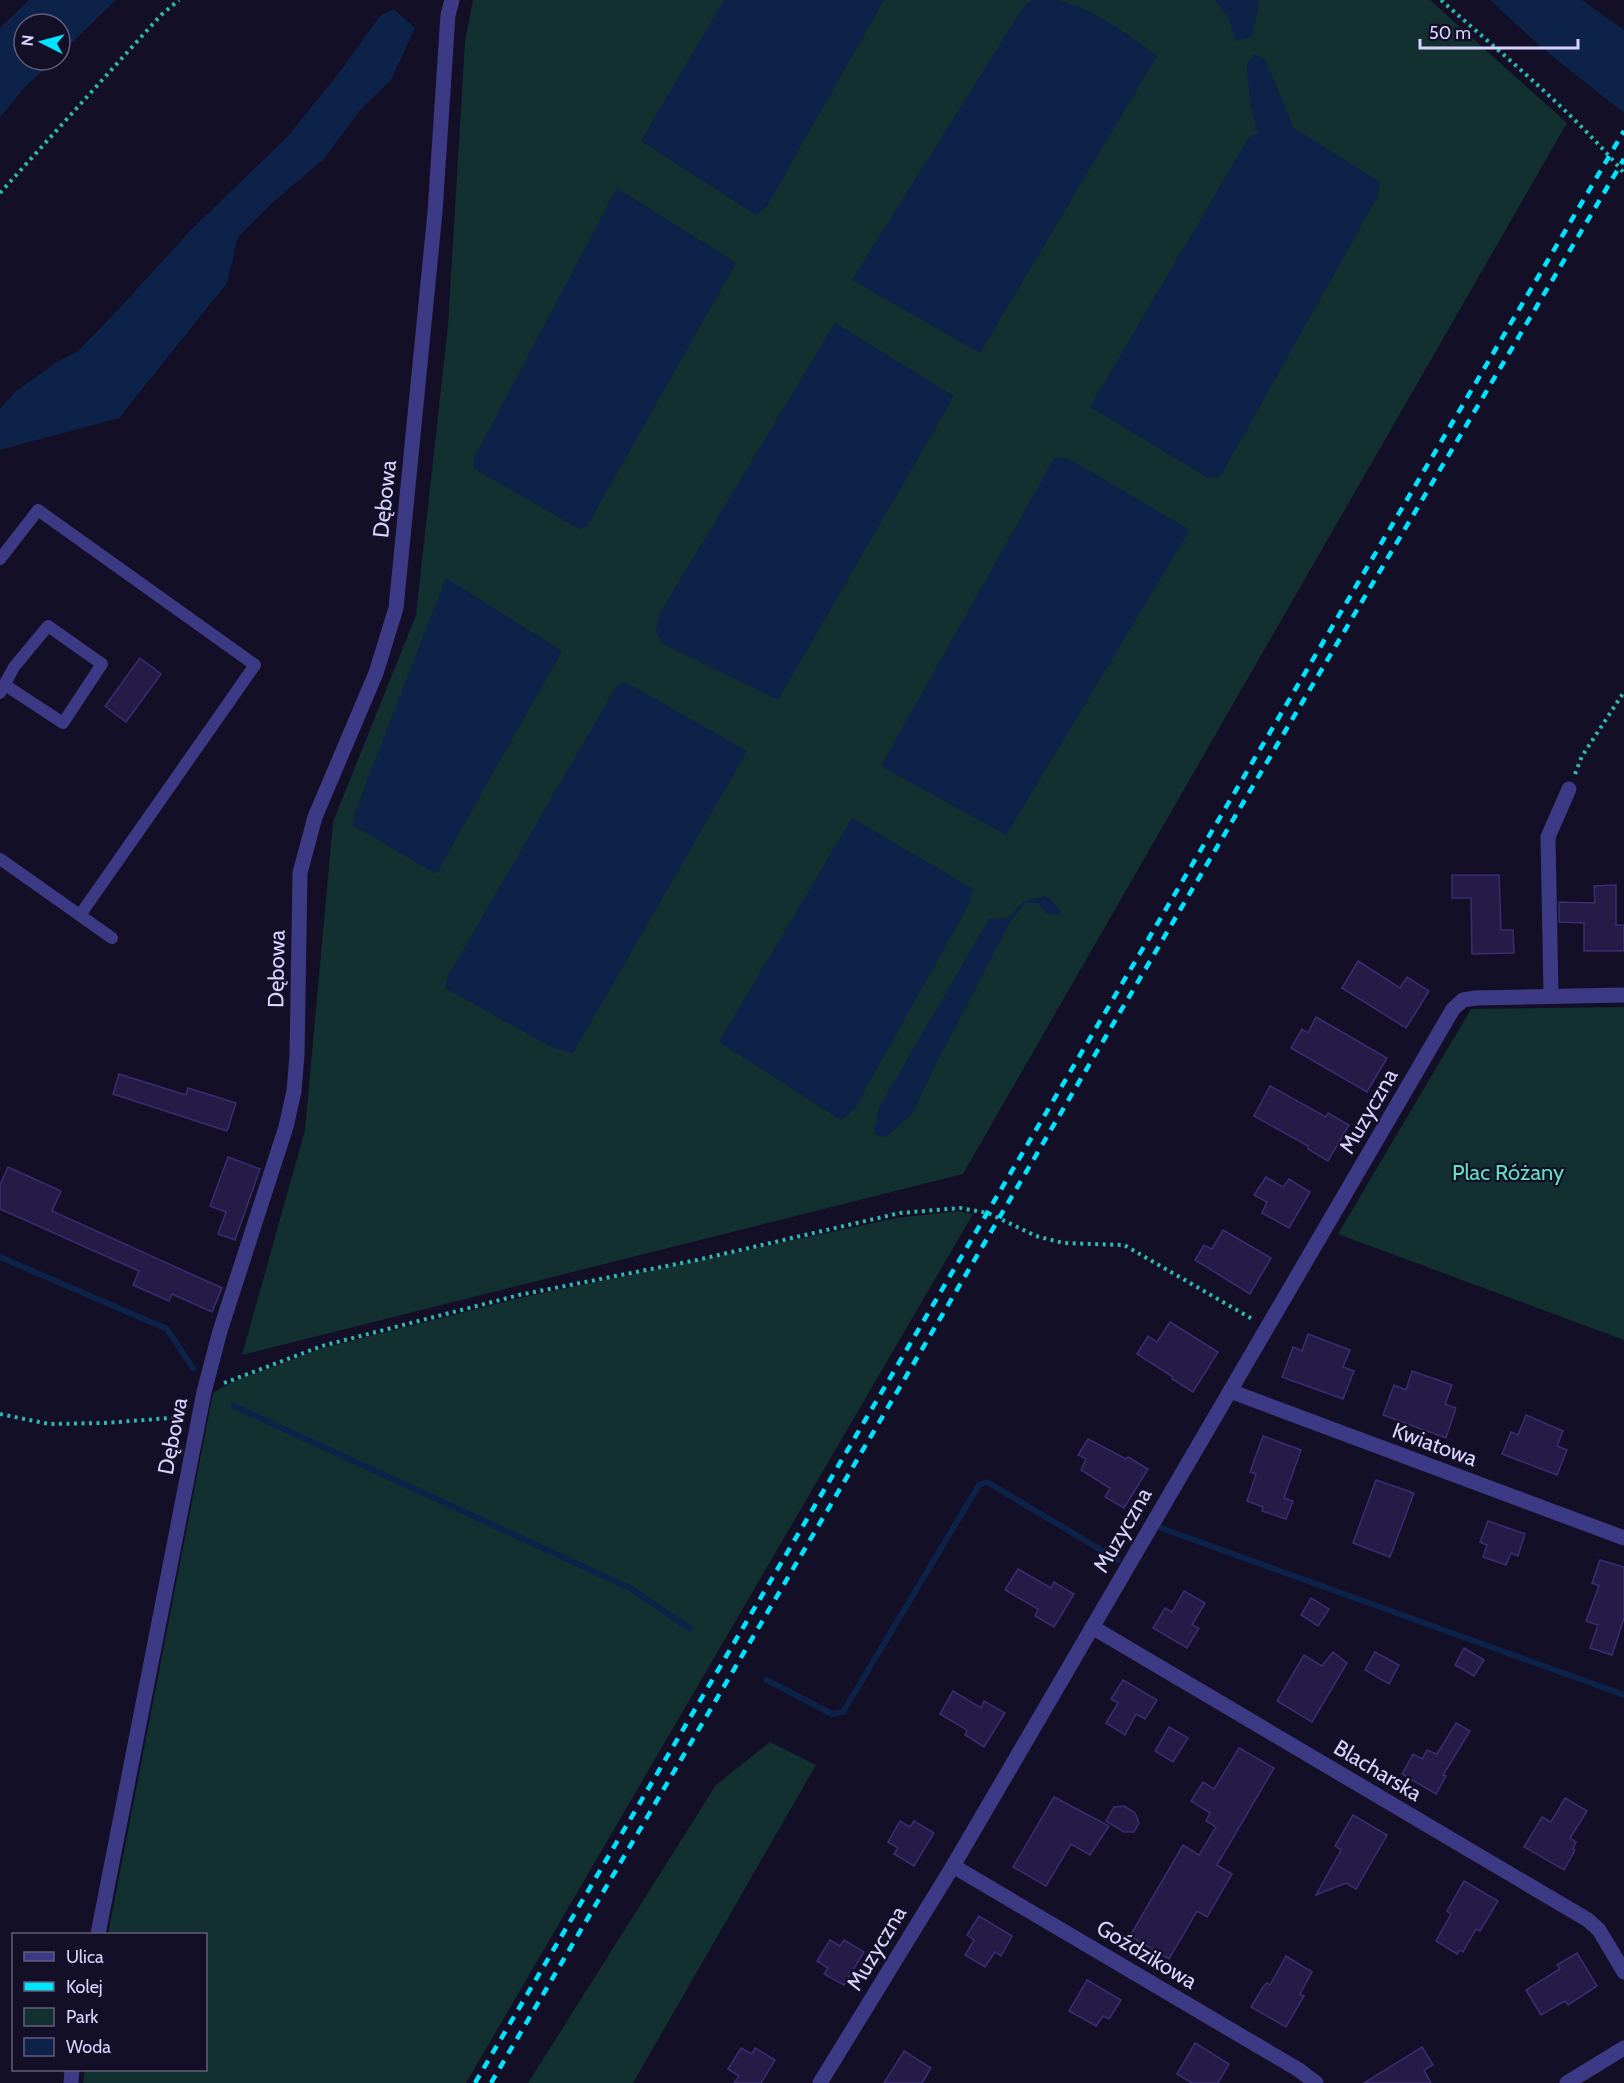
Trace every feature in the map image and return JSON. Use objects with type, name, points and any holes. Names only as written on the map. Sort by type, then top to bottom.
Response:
[{"type":"street","name":"Dębowa","points":[[98,1933],[204,1392],[220,1331],[286,1127],[294,1091],[297,1055],[300,873],[315,817],[376,673],[396,608],[434,224],[448,15],[452,0]]},
{"type":"street","points":[[1569,789],[1548,837],[1551,995],[1624,995]]},
{"type":"street","name":"Muzyczna","points":[[820,2083],[953,1866],[1453,1009],[1463,1000],[1475,998],[1551,995]]},
{"type":"street","name":"Kwiatowa","points":[[1230,1391],[1624,1538]]},
{"type":"street","name":"Blacharska","points":[[1092,1627],[1588,1920],[1599,1930],[1624,1972]]},
{"type":"street","name":"Goździkowa","points":[[953,1866],[1299,2070],[1316,2083]]},
{"type":"street","points":[[1566,2083],[1624,2048]]},
{"type":"lane","points":[[0,559],[38,510],[255,664],[80,915]]},
{"type":"lane","points":[[48,626],[102,664],[63,723],[2,689],[14,667],[48,626]]},
{"type":"lane","points":[[0,859],[112,938]]},
{"type":"path","points":[[0,193],[161,15],[179,0]]},
{"type":"path","points":[[1441,0],[1550,96],[1597,141],[1624,173]]},
{"type":"path","points":[[1569,789],[1582,756],[1624,692]]},
{"type":"path","points":[[204,1392],[322,1346],[519,1295],[697,1260],[900,1213],[960,1208],[988,1213],[1036,1236],[1064,1243],[1124,1245],[1267,1328]]},
{"type":"path","points":[[0,1414],[49,1424],[105,1423],[174,1417],[199,1418]]},
{"type":"green space","points":[[473,0],[1430,0],[1567,123],[963,1174],[242,1355],[305,1130],[333,822],[416,615],[448,325],[465,42]]},
{"type":"green space","name":"Plac Różany","points":[[1624,1007],[1624,1340],[1338,1234],[1471,1009]]},
{"type":"green space","points":[[958,1211],[973,1214],[466,2083],[83,2083],[85,2071],[207,2071],[207,1933],[108,1933],[213,1393],[232,1382],[323,1348],[520,1298],[897,1218]]},
{"type":"green space","points":[[770,1742],[816,1765],[633,2083],[528,2083],[716,1785]]},
{"type":"water","points":[[29,0],[116,0],[72,42],[72,12],[17,12]]},
{"type":"water","points":[[724,0],[884,0],[767,206],[756,215],[641,141]]},
{"type":"water","points":[[1032,0],[1055,0],[1095,14],[1157,56],[980,353],[852,280],[1024,6]]},
{"type":"water","points":[[1215,0],[1258,0],[1252,37],[1235,41],[1229,19]]},
{"type":"water","points":[[1490,0],[1582,0],[1624,30],[1624,113],[1542,48]]},
{"type":"water","points":[[394,9],[415,28],[391,80],[360,110],[323,160],[272,203],[238,237],[227,283],[119,418],[0,450],[0,409],[15,392],[57,362],[78,351],[190,231],[288,136],[342,69],[380,16]]},
{"type":"water","points":[[12,16],[12,72],[41,72],[0,117],[0,28]]},
{"type":"water","points":[[1254,54],[1265,60],[1294,128],[1380,182],[1378,196],[1220,477],[1208,478],[1090,407],[1249,137],[1258,133],[1250,104],[1247,65]]},
{"type":"water","points":[[617,188],[736,263],[587,526],[579,529],[473,468],[475,456]]},
{"type":"water","points":[[835,323],[954,396],[778,700],[663,644],[656,631],[660,613]]},
{"type":"water","points":[[1055,457],[1069,459],[1190,530],[1006,835],[881,766]]},
{"type":"water","points":[[446,578],[562,651],[436,874],[353,825],[355,812]]},
{"type":"water","points":[[625,682],[747,751],[573,1053],[551,1047],[445,988],[448,976],[616,687]]},
{"type":"water","points":[[852,818],[973,889],[970,902],[854,1110],[841,1120],[719,1042]]},
{"type":"water","points":[[1044,896],[1051,900],[1061,912],[1058,915],[1046,913],[1038,903],[1025,903],[1010,922],[912,1114],[886,1137],[874,1134],[878,1110],[989,919],[1008,918],[1023,902]]},
{"type":"building","points":[[140,658],[161,674],[126,722],[105,706]]},
{"type":"building","points":[[1452,875],[1499,875],[1501,930],[1513,930],[1514,953],[1472,954],[1471,898],[1452,898]]},
{"type":"building","points":[[1616,885],[1616,925],[1624,925],[1624,951],[1584,951],[1584,923],[1559,922],[1559,902],[1595,903],[1594,886]]},
{"type":"building","points":[[1358,961],[1400,988],[1407,977],[1429,991],[1406,1028],[1342,988]]},
{"type":"building","points":[[1316,1017],[1387,1058],[1367,1092],[1291,1048],[1302,1029],[1308,1033]]},
{"type":"building","points":[[119,1074],[186,1095],[188,1088],[236,1103],[227,1131],[113,1094]]},
{"type":"building","points":[[1270,1086],[1326,1117],[1328,1113],[1349,1125],[1328,1161],[1308,1149],[1308,1146],[1254,1116]]},
{"type":"building","points":[[228,1157],[260,1169],[235,1240],[218,1234],[226,1212],[210,1206]]},
{"type":"building","points":[[8,1167],[61,1191],[52,1211],[222,1288],[212,1312],[172,1294],[169,1301],[133,1285],[139,1271],[0,1209],[0,1185]]},
{"type":"building","points":[[1266,1177],[1283,1187],[1289,1179],[1310,1192],[1289,1228],[1262,1213],[1267,1202],[1254,1195]]},
{"type":"building","points":[[1223,1230],[1271,1258],[1250,1294],[1195,1260],[1204,1245],[1212,1249]]},
{"type":"building","points":[[1170,1322],[1218,1352],[1193,1392],[1137,1354],[1148,1336],[1157,1342]]},
{"type":"building","points":[[1308,1334],[1350,1350],[1343,1367],[1354,1371],[1343,1399],[1282,1377],[1293,1347],[1302,1351]]},
{"type":"building","points":[[1412,1371],[1452,1385],[1445,1404],[1456,1408],[1446,1438],[1383,1415],[1394,1385],[1406,1390]]},
{"type":"building","points":[[1526,1415],[1563,1431],[1557,1446],[1567,1450],[1557,1475],[1502,1454],[1511,1432],[1518,1435]]},
{"type":"building","points":[[1263,1436],[1301,1450],[1284,1498],[1293,1501],[1286,1519],[1262,1511],[1263,1507],[1247,1501],[1256,1474],[1250,1472]]},
{"type":"building","points":[[1088,1439],[1148,1469],[1124,1508],[1105,1497],[1110,1488],[1081,1470],[1086,1459],[1078,1455]]},
{"type":"building","points":[[1376,1480],[1414,1493],[1390,1557],[1353,1543]]},
{"type":"building","points":[[1488,1521],[1525,1534],[1518,1556],[1511,1553],[1506,1565],[1483,1557],[1487,1545],[1480,1542]]},
{"type":"building","points":[[1600,1560],[1624,1567],[1624,1618],[1612,1655],[1590,1648],[1598,1625],[1586,1621],[1599,1586],[1592,1583]]},
{"type":"building","points":[[1018,1569],[1051,1588],[1054,1582],[1074,1594],[1054,1627],[1035,1616],[1038,1609],[1005,1590]]},
{"type":"building","points":[[1184,1591],[1205,1603],[1192,1625],[1199,1628],[1187,1648],[1153,1628],[1165,1608],[1172,1612]]},
{"type":"building","points":[[1311,1598],[1329,1609],[1318,1626],[1301,1615]]},
{"type":"building","points":[[1464,1648],[1484,1660],[1474,1676],[1455,1665]]},
{"type":"building","points":[[1333,1652],[1347,1663],[1312,1722],[1277,1701],[1304,1655],[1322,1666]]},
{"type":"building","points":[[1375,1652],[1399,1665],[1389,1684],[1365,1670]]},
{"type":"building","points":[[1123,1680],[1157,1700],[1145,1719],[1136,1714],[1125,1735],[1106,1723],[1118,1703],[1111,1699]]},
{"type":"building","points":[[953,1691],[981,1708],[984,1701],[1005,1713],[984,1747],[965,1735],[967,1730],[940,1714]]},
{"type":"building","points":[[1456,1723],[1470,1731],[1443,1775],[1446,1776],[1436,1794],[1402,1774],[1413,1754],[1422,1759],[1427,1750],[1437,1754]]},
{"type":"building","points":[[1169,1727],[1188,1738],[1173,1762],[1155,1751]]},
{"type":"building","points":[[1239,1748],[1274,1768],[1217,1865],[1232,1874],[1207,1917],[1197,1911],[1169,1959],[1130,1936],[1183,1845],[1199,1855],[1216,1827],[1206,1821],[1210,1813],[1191,1801],[1203,1782],[1214,1789]]},
{"type":"building","points":[[1054,1797],[1109,1826],[1090,1855],[1071,1844],[1046,1886],[1013,1867]]},
{"type":"building","points":[[1565,1798],[1587,1811],[1570,1838],[1576,1842],[1573,1849],[1575,1850],[1564,1870],[1524,1847],[1542,1817],[1551,1822]]},
{"type":"building","points":[[1124,1806],[1135,1813],[1139,1823],[1134,1832],[1124,1832],[1106,1821],[1114,1807]]},
{"type":"building","points":[[1353,1815],[1387,1835],[1356,1889],[1346,1883],[1316,1895],[1341,1850],[1335,1846]]},
{"type":"building","points":[[900,1821],[910,1827],[914,1821],[934,1833],[914,1866],[894,1854],[898,1848],[888,1842]]},
{"type":"building","points":[[1464,1881],[1498,1901],[1480,1931],[1476,1929],[1463,1952],[1460,1950],[1457,1954],[1436,1941],[1451,1914],[1447,1911]]},
{"type":"building","points":[[979,1916],[1012,1936],[1001,1956],[995,1952],[985,1967],[965,1955],[974,1940],[967,1935]]},
{"type":"building","points":[[830,1940],[840,1946],[844,1940],[864,1952],[844,1985],[824,1974],[828,1968],[817,1961]]},
{"type":"building","points":[[1577,1953],[1597,1986],[1568,2005],[1565,2001],[1541,2015],[1526,1990],[1560,1969],[1557,1965]]},
{"type":"building","points":[[1286,1956],[1312,1972],[1300,1994],[1304,1996],[1286,2027],[1251,2007],[1263,1987],[1267,1983],[1270,1985]]},
{"type":"building","points":[[1087,1980],[1121,2000],[1109,2019],[1103,2016],[1096,2026],[1069,2011]]},
{"type":"building","points":[[1195,2043],[1229,2064],[1218,2083],[1192,2083],[1177,2074]]},
{"type":"building","points":[[1422,2047],[1433,2065],[1424,2070],[1431,2083],[1364,2083]]},
{"type":"building","points":[[741,2048],[752,2054],[755,2048],[775,2060],[761,2083],[734,2083],[739,2076],[728,2069]]},
{"type":"building","points":[[904,2051],[931,2068],[922,2083],[884,2083]]},
{"type":"waterway","points":[[0,1257],[167,1329],[193,1368]]},
{"type":"waterway","points":[[234,1406],[630,1588],[690,1629]]},
{"type":"waterway","points":[[767,1680],[832,1714],[843,1712],[979,1485],[987,1482],[1118,1560]]},
{"type":"waterway","points":[[1161,1528],[1624,1695]]},
{"type":"railway","points":[[475,2083],[1624,131]]},
{"type":"railway","points":[[491,2083],[1624,159]]}]
